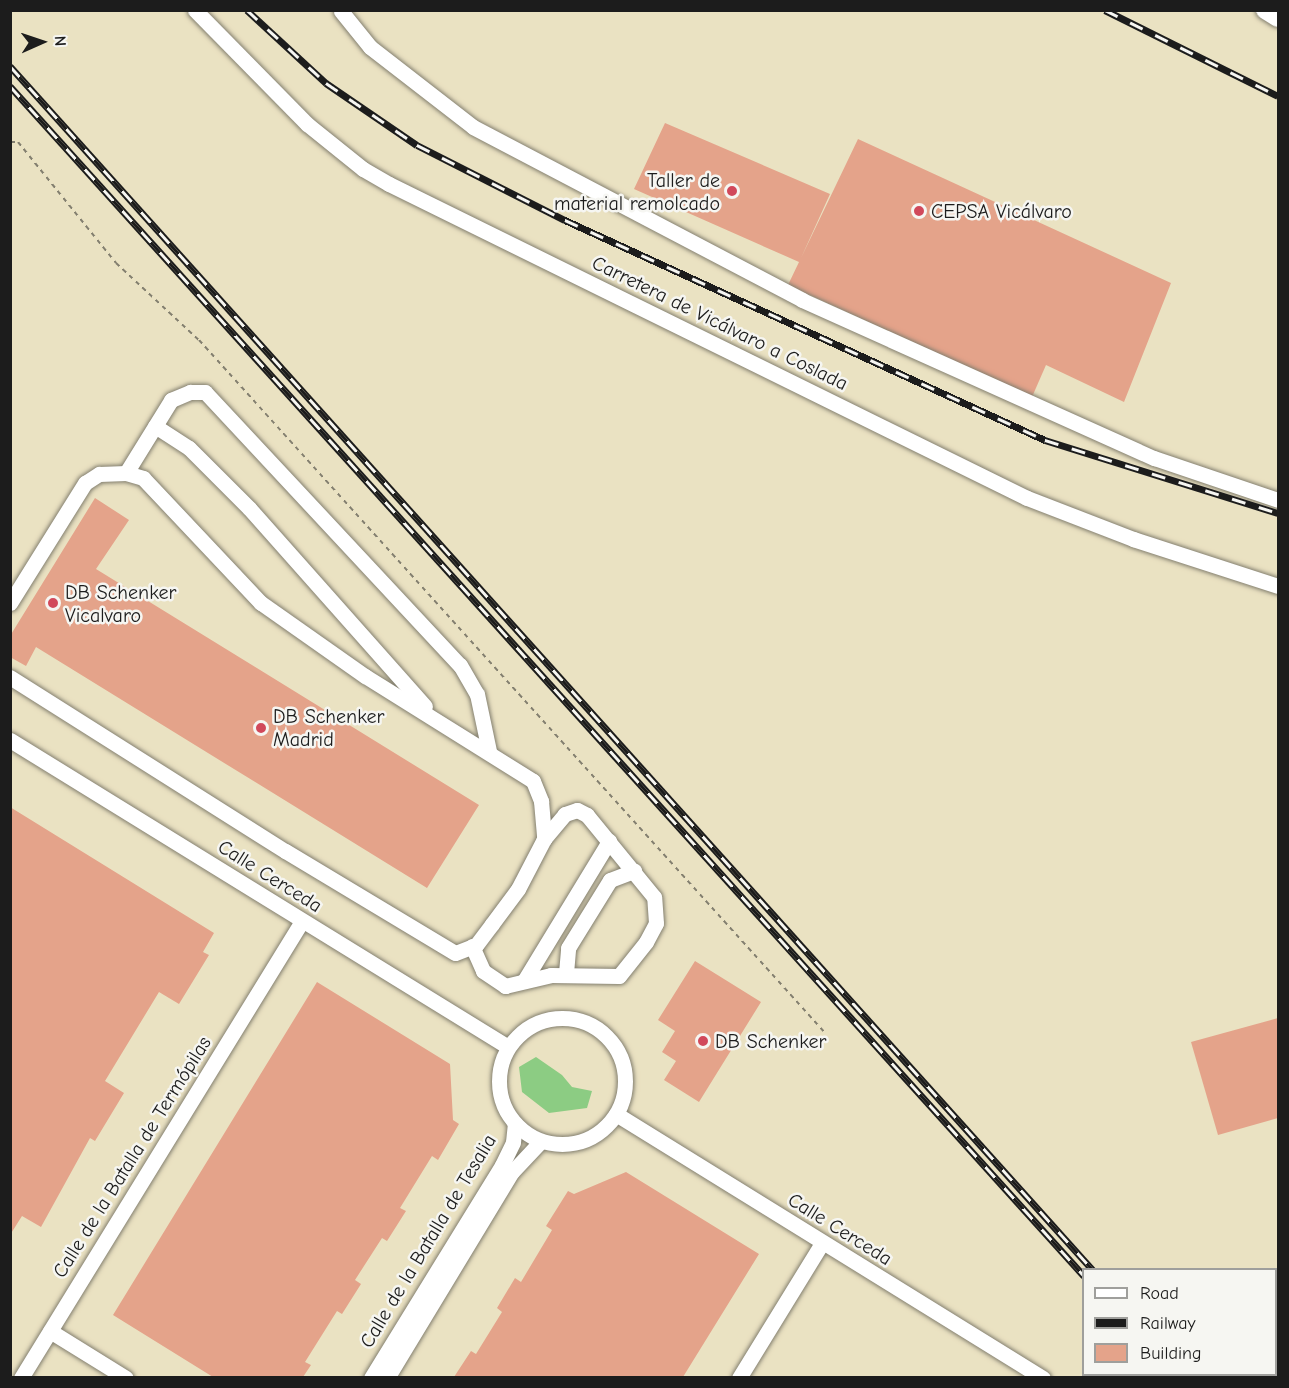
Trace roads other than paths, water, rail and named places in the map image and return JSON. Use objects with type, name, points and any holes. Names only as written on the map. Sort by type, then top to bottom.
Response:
[{"type":"main road","points":[[1265,10],[1278,18]]},
{"type":"street","name":"Carretera de Vicálvaro a Coslada","points":[[195,10],[307,124],[363,169],[389,184],[1027,498],[1132,538],[1278,586]]},
{"type":"street","points":[[341,11],[370,47],[473,127],[792,295],[1154,458],[1278,500]]},
{"type":"street","points":[[126,473],[171,400],[190,392],[205,392],[223,408],[460,665],[477,694],[489,751]]},
{"type":"street","points":[[155,426],[189,448],[241,500],[437,719]]},
{"type":"street","points":[[10,603],[85,483],[99,474],[126,473],[143,478],[261,603],[365,676],[489,751],[533,781],[541,801],[544,839]]},
{"type":"street","points":[[10,676],[438,945],[455,953],[472,946],[518,889],[557,819],[577,810],[587,815],[654,897],[656,923],[646,942],[619,976],[566,973],[505,986],[483,971],[472,946]]},
{"type":"street","name":"Calle Cerceda","points":[[10,740],[508,1047]]},
{"type":"street","points":[[524,981],[609,841]]},
{"type":"street","points":[[566,973],[568,948],[610,880],[634,871]]},
{"type":"street","name":"Calle de la Batalla de Termópilas","points":[[21,1377],[302,921]]},
{"type":"street","points":[[551,1018],[577,1019],[601,1030],[623,1063],[625,1089],[616,1114],[602,1130],[583,1141],[562,1144],[541,1141],[515,1123],[507,1112],[499,1086],[508,1047],[526,1028],[551,1018]]},
{"type":"street","name":"Calle Cerceda","points":[[616,1114],[1042,1377]]},
{"type":"street","name":"Calle de la Batalla de Tesalia","points":[[371,1377],[502,1165],[513,1142],[515,1123]]},
{"type":"street","name":"Calle de la Batalla de Tesalia","points":[[387,1377],[512,1172],[541,1141]]},
{"type":"street","points":[[739,1377],[822,1243]]},
{"type":"street","points":[[50,1331],[126,1377]]},
{"type":"railway","points":[[247,10],[326,83],[417,145],[565,220],[1045,440],[1278,513]]},
{"type":"railway","points":[[1105,10],[1278,96]]},
{"type":"railway","points":[[10,66],[1091,1268]]},
{"type":"railway","points":[[10,86],[1082,1274]]},
{"type":"place","name":"Taller de material remolcado","points":[[732,191]]},
{"type":"place","name":"CEPSA Vicálvaro","points":[[919,211]]},
{"type":"place","name":"DB Schenker Vicalvaro","points":[[53,603]]},
{"type":"place","name":"DB Schenker Madrid","points":[[261,728]]},
{"type":"place","name":"DB Schenker","points":[[703,1041]]}]
